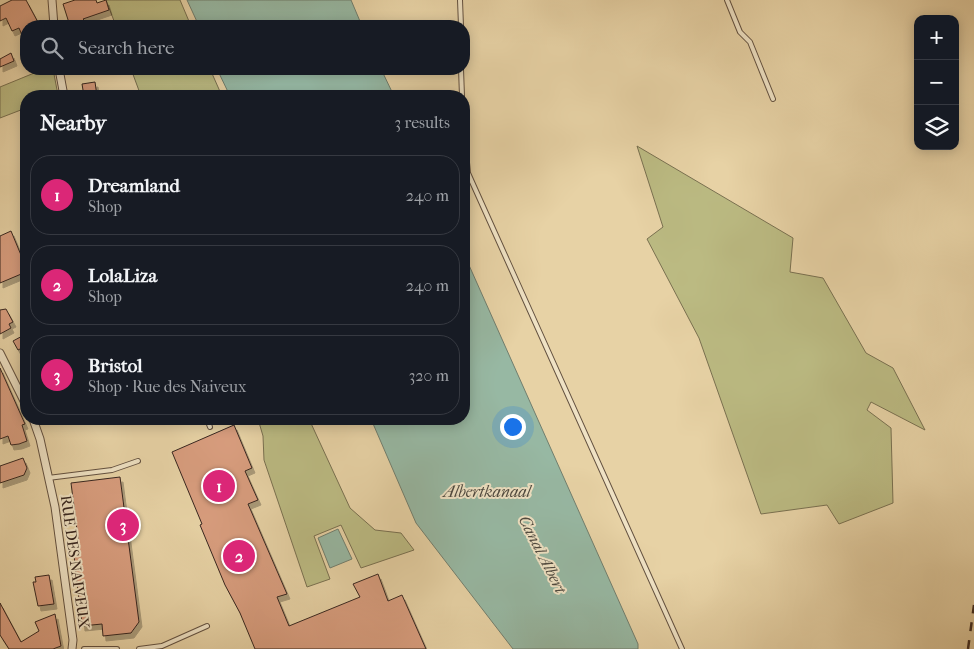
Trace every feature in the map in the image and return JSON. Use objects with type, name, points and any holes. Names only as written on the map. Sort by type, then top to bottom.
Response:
[{"type":"street","points":[[52,0],[54,20]]},
{"type":"street","points":[[60,75],[63,90]]},
{"type":"street","points":[[0,352],[20,393]]},
{"type":"street","name":"RUE DES NAIVEUX","points":[[34,425],[40,439],[56,516],[73,640],[72,649]]},
{"type":"lane","points":[[460,0],[461,20]]},
{"type":"lane","points":[[726,0],[740,32],[750,42],[773,99]]},
{"type":"lane","points":[[461,75],[462,90]]},
{"type":"lane","points":[[470,177],[682,649]]},
{"type":"lane","name":"RUE DES NAIVEUX","points":[[48,478],[112,470],[138,460]]},
{"type":"lane","points":[[139,649],[162,646],[207,626]]},
{"type":"lane","points":[[84,649],[117,649]]},
{"type":"shaded area","points":[[106,0],[180,0],[188,20],[114,20]]},
{"type":"shaded area","points":[[29,75],[54,75],[57,90],[20,90],[20,110],[0,118],[0,87]]},
{"type":"shaded area","points":[[133,75],[213,75],[219,90],[139,90]]},
{"type":"shaded area","points":[[637,146],[793,238],[790,272],[823,278],[866,353],[893,368],[925,430],[871,402],[867,410],[891,428],[893,503],[839,524],[827,505],[761,514],[699,338],[647,239],[663,227]]},
{"type":"shaded area","points":[[260,425],[312,425],[350,508],[375,530],[401,533],[414,550],[361,568],[341,525],[314,536],[330,579],[307,587],[264,460],[263,436]]},
{"type":"water","points":[[187,0],[351,0],[359,20],[196,20]]},
{"type":"water","points":[[220,75],[384,75],[391,90],[227,90]]},
{"type":"water","name":"Albertkanaal","points":[[470,267],[638,644],[638,649],[513,649],[416,523],[374,425],[470,425]]},
{"type":"water","points":[[338,529],[352,559],[330,568],[318,538]]},
{"type":"building","points":[[12,0],[26,0],[37,20],[20,20],[20,30],[19,28],[12,31],[6,18],[0,21],[0,6]]},
{"type":"building","points":[[75,0],[96,0],[97,3],[106,0],[109,10],[84,20],[68,20],[63,4]]},
{"type":"building","points":[[11,53],[14,61],[0,67],[0,59]]},
{"type":"building","points":[[95,82],[96,90],[83,90],[82,84]]},
{"type":"building","points":[[11,231],[20,253],[20,275],[0,283],[0,236]]},
{"type":"building","points":[[6,309],[13,322],[9,324],[11,328],[0,334],[0,310]]},
{"type":"building","points":[[20,337],[20,349],[18,350],[13,341]]},
{"type":"building","points":[[0,368],[20,413],[20,425],[22,425],[27,441],[11,445],[8,436],[0,439]]},
{"type":"building","points":[[234,425],[252,468],[245,471],[258,500],[248,504],[287,594],[277,597],[289,626],[360,597],[353,584],[378,574],[388,601],[402,595],[426,649],[255,649],[240,613],[225,585],[172,452]]},
{"type":"building","points":[[23,458],[27,468],[24,475],[0,483],[0,466]]},
{"type":"building","points":[[120,477],[139,622],[131,633],[103,636],[102,624],[82,626],[80,604],[86,602],[86,599],[79,600],[73,547],[79,546],[71,483]]},
{"type":"building","points":[[49,575],[54,604],[38,606],[33,582],[36,582],[35,577]]},
{"type":"building","points":[[0,603],[21,642],[39,631],[35,622],[55,614],[61,646],[53,649],[9,649],[0,635]]},
{"type":"railway","points":[[968,649],[974,605]]},
{"type":"place","name":"Dreamland","points":[[219,486]]},
{"type":"place","name":"Bristol","points":[[123,525]]},
{"type":"place","name":"LolaLiza","points":[[239,556]]},
{"type":"water label","name":"Canal Albert","points":[[543,554]]}]
